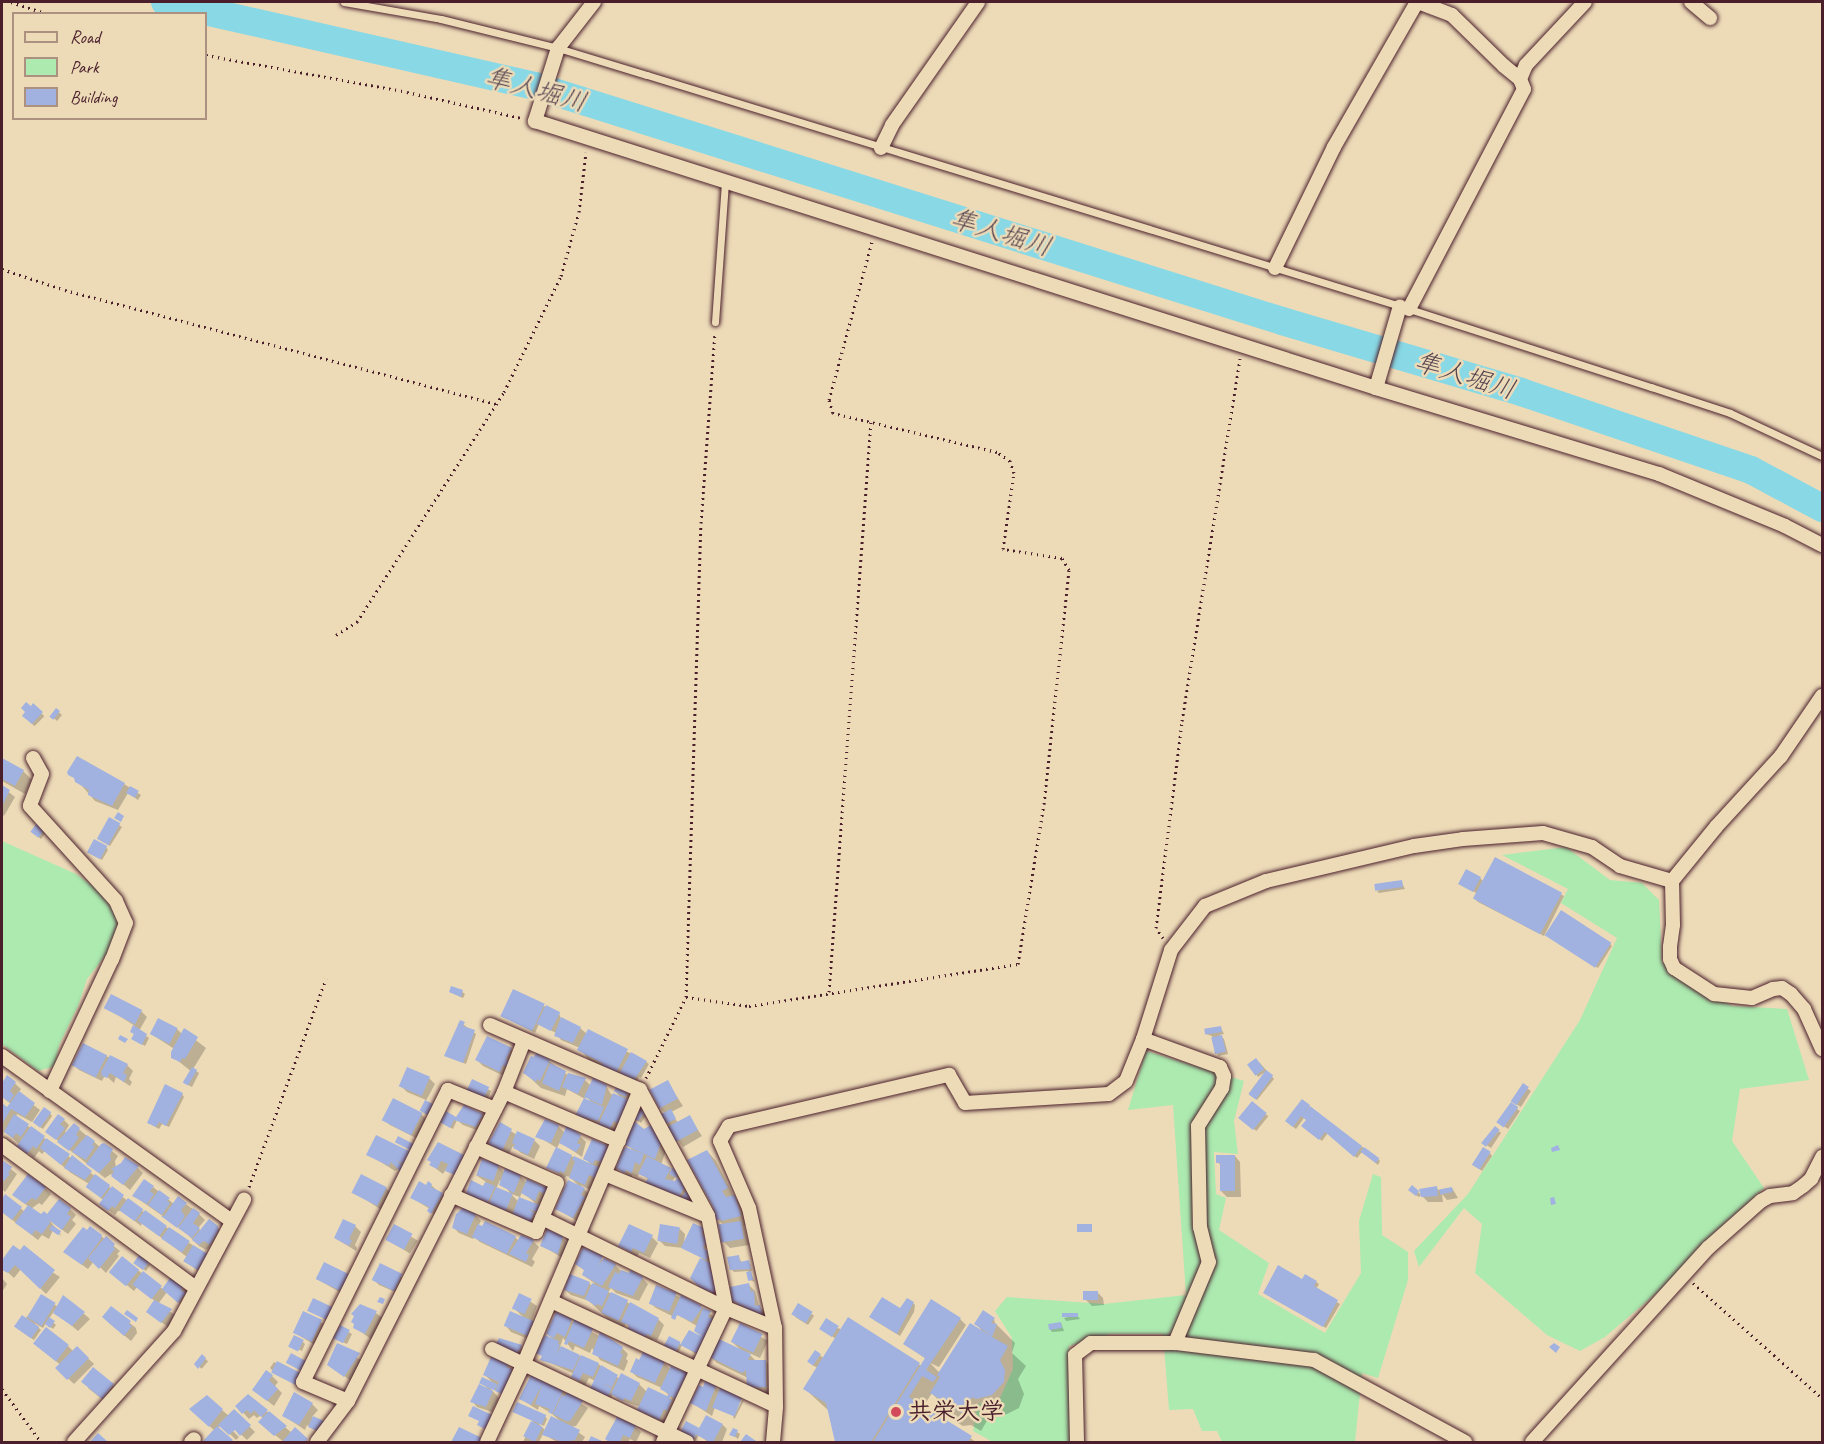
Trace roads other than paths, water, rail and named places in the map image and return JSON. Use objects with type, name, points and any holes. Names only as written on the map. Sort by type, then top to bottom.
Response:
[{"type":"street","points":[[594,2],[558,48],[535,121],[1242,346],[1659,474],[1785,526],[1822,545]]},
{"type":"street","points":[[881,148],[892,125],[978,2]]},
{"type":"street","points":[[1275,268],[1340,136],[1417,2],[1452,15],[1520,79],[1524,89],[1404,308],[1376,388]]},
{"type":"street","points":[[1520,79],[1526,65],[1585,2]]},
{"type":"street","points":[[1691,2],[1710,18]]},
{"type":"street","points":[[1822,696],[1781,756],[1723,819],[1672,881],[1674,925],[1671,959],[1674,968],[1714,994],[1752,998],[1773,989],[1782,988],[1791,994],[1804,1010],[1822,1049]]},
{"type":"street","points":[[33,758],[42,774],[30,806],[116,901],[126,922],[112,959],[50,1091]]},
{"type":"street","points":[[773,1443],[776,1406],[775,1328],[750,1208],[720,1141],[729,1126],[949,1074],[965,1103],[1109,1094],[1126,1081],[1143,1039],[1171,950],[1205,906],[1266,881],[1414,846],[1463,838],[1543,833],[1592,848],[1620,866],[1672,881]]},
{"type":"street","points":[[490,1025],[640,1090],[708,1216],[726,1308],[665,1437]]},
{"type":"street","points":[[1143,1039],[1220,1067],[1224,1076],[1222,1088],[1198,1126],[1200,1227],[1209,1262],[1175,1343]]},
{"type":"street","points":[[317,1443],[348,1401],[504,1092],[524,1041]]},
{"type":"street","points":[[2,1056],[232,1221]]},
{"type":"street","points":[[348,1401],[303,1382],[448,1090],[495,1109]]},
{"type":"street","points":[[487,1443],[524,1363],[640,1090]]},
{"type":"street","points":[[504,1092],[619,1141]]},
{"type":"street","points":[[2,1145],[196,1288]]},
{"type":"street","points":[[451,1195],[536,1232],[557,1183],[476,1147]]},
{"type":"street","points":[[1532,1443],[1683,1274],[1761,1202],[1770,1196],[1793,1192],[1803,1186],[1811,1179],[1822,1157]]},
{"type":"street","points":[[605,1174],[708,1216]]},
{"type":"street","points":[[74,1443],[174,1331],[244,1200]]},
{"type":"street","points":[[542,1218],[726,1308],[775,1328]]},
{"type":"street","points":[[551,1300],[776,1406]]},
{"type":"street","points":[[1077,1443],[1075,1354],[1091,1343],[1175,1343],[1314,1359],[1465,1443]]},
{"type":"street","points":[[492,1349],[524,1363],[665,1437],[687,1443]]},
{"type":"lane","points":[[344,2],[441,19],[558,48],[1275,268],[1730,413],[1822,456]]},
{"type":"lane","points":[[715,322],[725,183]]},
{"type":"waterway","name":"隼人堀川","points":[[165,2],[535,86],[1282,321],[1521,392],[1751,470],[1822,508]]},
{"type":"place","name":"共栄大学","points":[[896,1412]]}]
